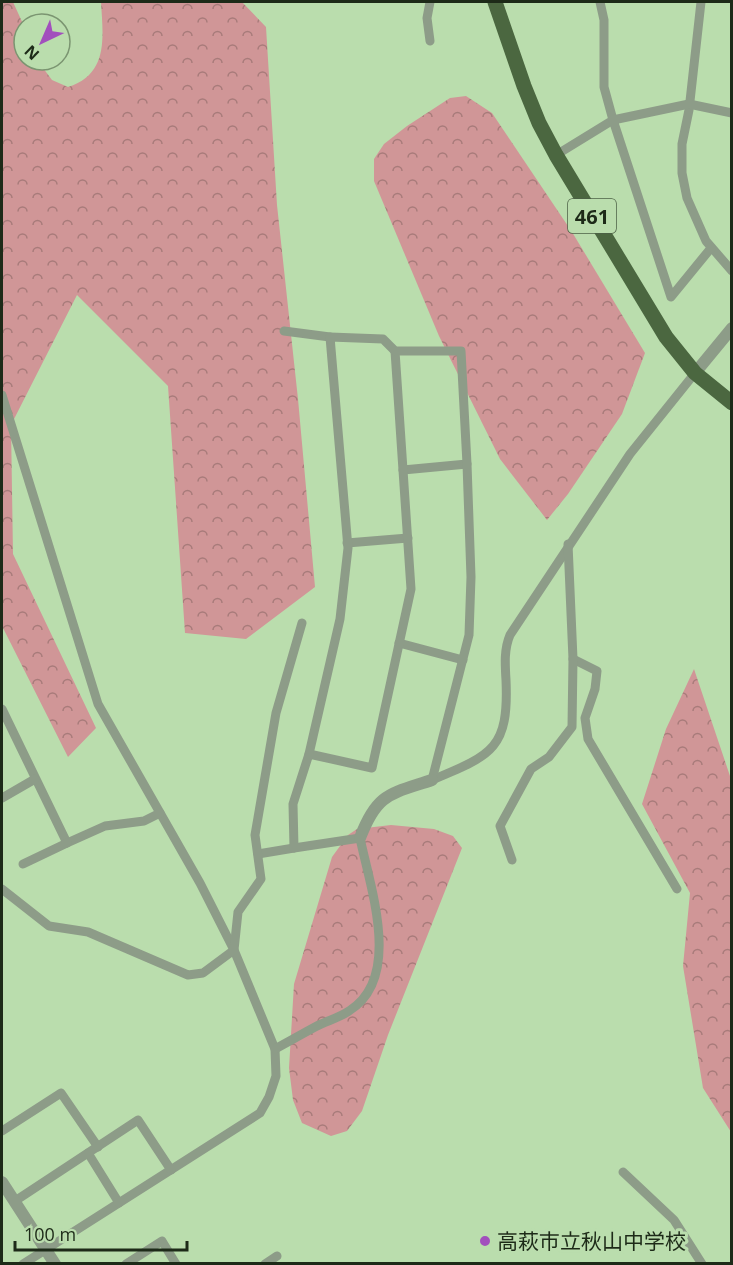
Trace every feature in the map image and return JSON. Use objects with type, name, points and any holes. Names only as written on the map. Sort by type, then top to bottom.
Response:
[{"type":"highway","name":"461","points":[[495,2],[539,123],[647,310],[679,355],[695,373],[732,403]]},
{"type":"street","points":[[430,2],[427,18],[430,41]]},
{"type":"street","points":[[600,2],[604,20],[604,87],[671,297],[711,248]]},
{"type":"street","points":[[701,2],[690,104],[682,144],[682,173],[687,198],[706,242],[732,271]]},
{"type":"street","points":[[556,155],[613,120],[690,104],[732,113]]},
{"type":"street","points":[[275,1049],[316,1026],[350,1011],[370,990],[377,974],[380,934],[360,838],[373,809],[394,793],[474,763],[488,753],[499,739],[507,707],[506,644],[516,625],[630,454],[732,328]]},
{"type":"street","points":[[284,331],[330,337],[383,339],[395,351],[408,538],[411,589],[372,768],[309,754]]},
{"type":"street","points":[[294,848],[294,804],[309,754],[340,619],[347,543],[330,337]]},
{"type":"street","points":[[395,351],[460,351],[471,578],[469,635],[432,780]]},
{"type":"street","points":[[2,395],[98,704],[200,883],[234,950],[275,1049],[276,1076],[269,1097],[260,1113],[22,1263]]},
{"type":"street","points":[[403,470],[467,464]]},
{"type":"street","points":[[347,543],[408,538]]},
{"type":"street","points":[[512,860],[500,826],[531,769],[549,757],[572,727],[573,659],[568,544]]},
{"type":"street","points":[[2,889],[49,926],[88,932],[188,975],[203,973],[234,950],[238,912],[261,879],[255,835],[276,713],[302,623]]},
{"type":"street","points":[[399,644],[463,660]]},
{"type":"street","points":[[573,659],[597,671],[595,688],[585,718],[588,739],[677,889]]},
{"type":"street","points":[[2,710],[5,729],[35,779],[67,843]]},
{"type":"street","points":[[2,798],[35,779]]},
{"type":"street","points":[[23,864],[105,826],[144,821],[160,813]]},
{"type":"street","points":[[258,855],[360,838]]},
{"type":"street","points":[[2,1131],[61,1093],[98,1147]]},
{"type":"street","points":[[15,1201],[138,1120],[171,1170]]},
{"type":"street","points":[[88,1153],[119,1203]]},
{"type":"street","points":[[623,1172],[674,1220],[702,1263]]},
{"type":"street","points":[[2,1182],[55,1263]]},
{"type":"street","points":[[126,1263],[162,1241],[176,1263]]},
{"type":"street","points":[[265,1263],[277,1256]]},
{"type":"green space","points":[[2,2],[13,2],[18,12],[12,12],[12,72],[46,72],[52,80],[68,87],[81,81],[97,64],[102,41],[101,2],[242,2],[266,27],[277,205],[315,587],[246,639],[185,633],[168,386],[77,295],[11,425],[13,554],[96,728],[68,757],[2,626]]},
{"type":"green space","points":[[466,96],[492,113],[572,232],[645,353],[622,414],[568,494],[547,520],[500,459],[439,336],[374,181],[374,159],[384,144],[450,98]]},
{"type":"green space","points":[[694,669],[731,779],[731,1132],[703,1088],[683,966],[690,893],[642,804],[666,729]]},
{"type":"green space","points":[[391,825],[434,829],[453,836],[462,848],[388,1035],[362,1111],[347,1131],[331,1136],[302,1123],[293,1100],[289,1068],[294,984],[332,857],[348,835],[357,829]]},
{"type":"place","name":"高萩市立秋山中学校","points":[[485,1241]]}]
